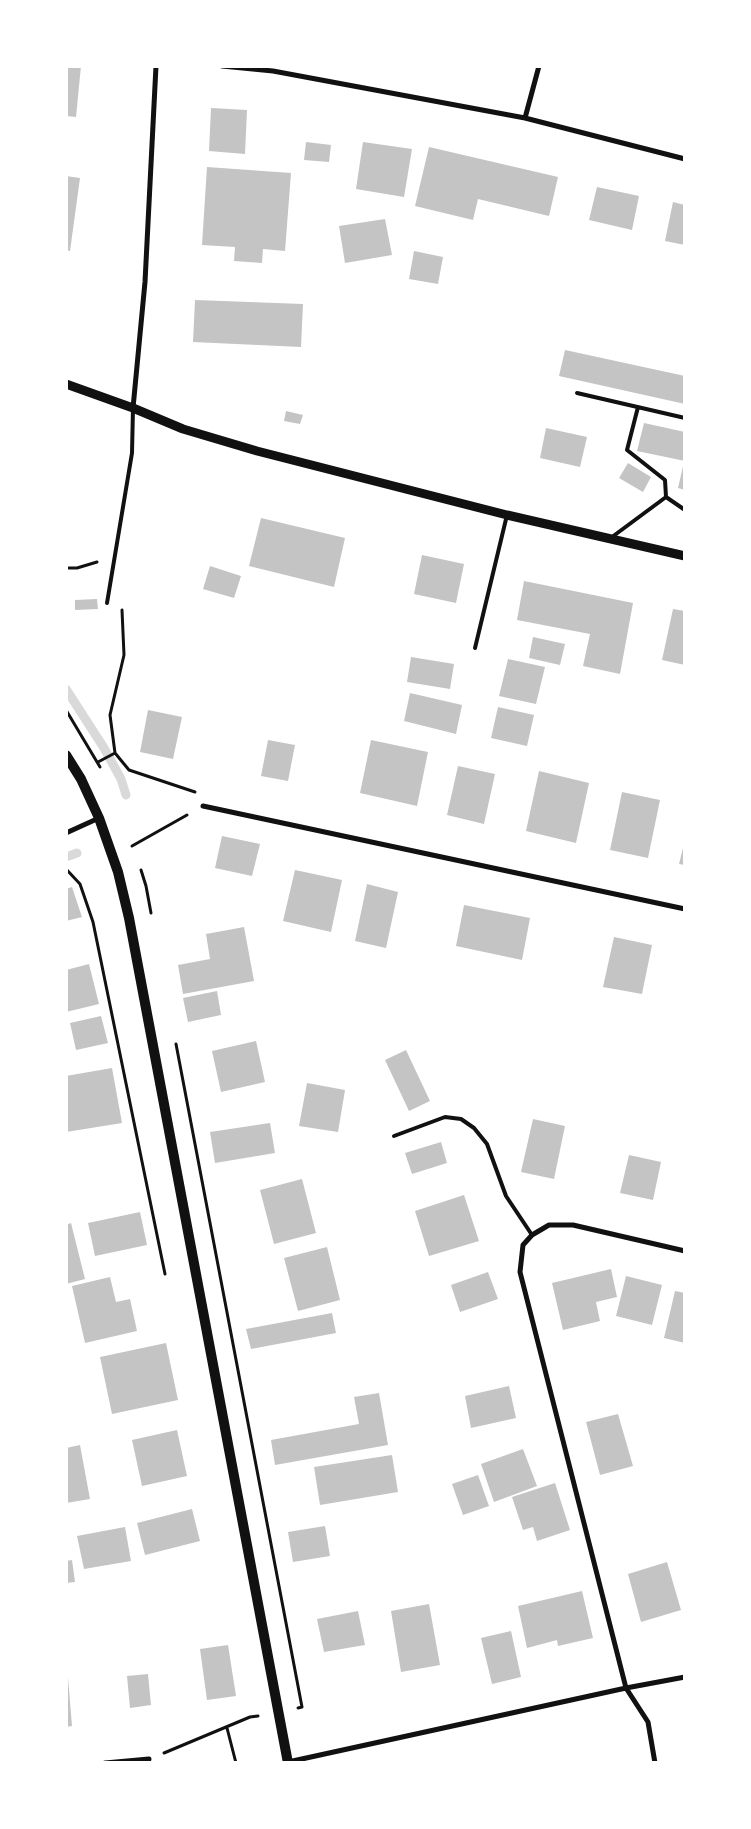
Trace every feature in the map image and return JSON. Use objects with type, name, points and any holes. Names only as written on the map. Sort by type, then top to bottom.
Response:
[{"type":"main road","points":[[66,755],[81,780],[99,818],[118,872],[129,918],[288,1762]]},
{"type":"street","points":[[132,408],[145,282],[156,66]]},
{"type":"street","points":[[222,66],[273,71],[525,118],[685,159]]},
{"type":"street","points":[[525,118],[539,66]]},
{"type":"street","points":[[66,384],[184,429],[257,451],[507,515],[685,556]]},
{"type":"street","points":[[203,806],[685,909]]},
{"type":"street","points":[[66,833],[99,818]]},
{"type":"street","points":[[655,1763],[648,1722],[626,1688],[520,1272],[523,1245],[532,1234],[550,1225],[572,1225],[685,1251]]},
{"type":"street","points":[[288,1762],[626,1688],[685,1677]]},
{"type":"street","points":[[105,1763],[149,1759]]},
{"type":"lane","points":[[577,393],[685,418]]},
{"type":"lane","points":[[638,407],[627,450],[665,480],[666,497]]},
{"type":"lane","points":[[107,603],[132,453],[132,408]]},
{"type":"lane","points":[[666,497],[685,510]]},
{"type":"lane","points":[[609,539],[666,497]]},
{"type":"lane","points":[[475,648],[507,515]]},
{"type":"lane","points":[[394,1136],[445,1117],[461,1119],[474,1128],[487,1144],[506,1196],[532,1234]]},
{"type":"path","points":[[66,568],[77,568],[115,556]]},
{"type":"path","points":[[107,603],[122,609],[124,655],[110,714],[115,753],[129,770],[194,791],[203,806],[132,846]]},
{"type":"path","points":[[98,762],[115,753]]},
{"type":"path","points":[[66,869],[80,884],[93,922],[165,1274]]},
{"type":"path","points":[[149,1759],[250,1717]]},
{"type":"path","points":[[227,1728],[236,1763]]},
{"type":"building","points":[[66,66],[81,66],[76,117],[66,116]]},
{"type":"building","points":[[211,108],[247,110],[245,154],[209,151]]},
{"type":"building","points":[[306,142],[331,145],[329,162],[304,160]]},
{"type":"building","points":[[363,142],[412,149],[404,197],[356,189]]},
{"type":"building","points":[[429,147],[558,177],[549,216],[478,199],[473,220],[415,206]]},
{"type":"building","points":[[207,167],[291,173],[285,251],[263,249],[262,263],[234,261],[235,247],[202,245]]},
{"type":"building","points":[[66,176],[80,178],[70,251],[66,250]]},
{"type":"building","points":[[597,187],[639,196],[632,230],[589,220]]},
{"type":"building","points":[[673,202],[685,205],[685,245],[665,241]]},
{"type":"building","points":[[385,219],[392,255],[345,263],[339,226]]},
{"type":"building","points":[[414,251],[443,257],[438,284],[409,279]]},
{"type":"building","points":[[195,300],[303,304],[301,347],[193,342]]},
{"type":"building","points":[[565,350],[685,376],[685,404],[559,376]]},
{"type":"building","points":[[286,411],[303,415],[300,424],[284,421]]},
{"type":"building","points":[[644,423],[685,432],[685,461],[637,451]]},
{"type":"building","points":[[546,428],[587,437],[580,467],[540,458]]},
{"type":"building","points":[[685,462],[685,490],[678,488]]},
{"type":"building","points":[[628,463],[651,477],[643,492],[619,478]]},
{"type":"building","points":[[261,518],[345,538],[334,587],[249,566]]},
{"type":"building","points":[[422,555],[464,564],[456,603],[414,594]]},
{"type":"building","points":[[210,566],[241,576],[234,598],[203,589]]},
{"type":"building","points":[[524,581],[633,603],[620,674],[583,666],[590,634],[517,620]]},
{"type":"building","points":[[97,599],[98,609],[75,610],[75,600]]},
{"type":"building","points":[[673,609],[685,611],[685,665],[662,660]]},
{"type":"building","points":[[533,637],[565,644],[560,665],[529,658]]},
{"type":"building","points":[[411,657],[454,664],[450,689],[407,682]]},
{"type":"building","points":[[508,659],[545,667],[536,704],[499,696]]},
{"type":"building","points":[[410,693],[462,705],[456,734],[404,721]]},
{"type":"building","points":[[498,707],[534,715],[527,746],[491,738]]},
{"type":"building","points":[[148,710],[182,717],[173,759],[140,752]]},
{"type":"building","points":[[268,740],[295,745],[288,781],[261,776]]},
{"type":"building","points":[[371,740],[428,752],[417,806],[360,793]]},
{"type":"building","points":[[458,766],[495,774],[484,824],[447,815]]},
{"type":"building","points":[[539,771],[589,783],[576,843],[526,831]]},
{"type":"building","points":[[622,792],[660,800],[648,858],[610,850]]},
{"type":"building","points":[[222,836],[260,844],[252,876],[215,868]]},
{"type":"building","points":[[685,844],[685,865],[679,864]]},
{"type":"building","points":[[295,870],[342,880],[331,932],[283,921]]},
{"type":"building","points":[[367,884],[398,892],[386,948],[355,941]]},
{"type":"building","points":[[72,887],[82,917],[66,921],[66,889]]},
{"type":"building","points":[[464,905],[530,918],[522,960],[456,946]]},
{"type":"building","points":[[244,927],[254,981],[183,994],[178,965],[210,959],[206,934]]},
{"type":"building","points":[[614,937],[652,945],[642,994],[603,987]]},
{"type":"building","points":[[89,964],[99,1004],[66,1012],[66,970]]},
{"type":"building","points":[[217,991],[221,1015],[188,1022],[183,998]]},
{"type":"building","points":[[101,1016],[108,1043],[76,1050],[70,1023]]},
{"type":"building","points":[[256,1041],[265,1082],[221,1092],[212,1051]]},
{"type":"building","points":[[406,1050],[430,1101],[409,1111],[385,1060]]},
{"type":"building","points":[[112,1068],[122,1123],[66,1132],[66,1076]]},
{"type":"building","points":[[307,1083],[345,1090],[338,1132],[299,1126]]},
{"type":"building","points":[[533,1119],[565,1126],[554,1179],[521,1172]]},
{"type":"building","points":[[270,1123],[275,1153],[215,1163],[210,1132]]},
{"type":"building","points":[[441,1142],[447,1163],[412,1174],[405,1153]]},
{"type":"building","points":[[629,1155],[661,1162],[653,1200],[620,1193]]},
{"type":"building","points":[[302,1179],[316,1233],[274,1244],[260,1190]]},
{"type":"building","points":[[464,1195],[479,1241],[429,1256],[415,1211]]},
{"type":"building","points":[[140,1212],[147,1245],[95,1256],[88,1223]]},
{"type":"building","points":[[71,1223],[85,1279],[66,1284],[66,1225]]},
{"type":"building","points":[[327,1247],[340,1300],[298,1311],[284,1258]]},
{"type":"building","points":[[611,1269],[617,1297],[596,1302],[600,1321],[563,1330],[552,1283]]},
{"type":"building","points":[[488,1272],[498,1299],[460,1312],[451,1285]]},
{"type":"building","points":[[626,1276],[662,1285],[652,1325],[616,1316]]},
{"type":"building","points":[[110,1277],[116,1302],[130,1299],[137,1331],[85,1343],[72,1286]]},
{"type":"building","points":[[675,1291],[685,1293],[685,1343],[664,1338]]},
{"type":"building","points":[[332,1313],[336,1333],[251,1349],[246,1329]]},
{"type":"building","points":[[166,1343],[178,1400],[112,1414],[100,1357]]},
{"type":"building","points":[[509,1386],[516,1418],[471,1428],[465,1396]]},
{"type":"building","points":[[379,1393],[388,1445],[275,1465],[271,1440],[359,1424],[354,1397]]},
{"type":"building","points":[[618,1414],[633,1466],[600,1475],[586,1422]]},
{"type":"building","points":[[177,1430],[187,1476],[142,1486],[132,1440]]},
{"type":"building","points":[[80,1445],[90,1499],[66,1503],[66,1448]]},
{"type":"building","points":[[523,1449],[537,1486],[494,1502],[481,1464]]},
{"type":"building","points":[[392,1455],[398,1492],[320,1505],[314,1467]]},
{"type":"building","points":[[478,1475],[489,1506],[463,1515],[452,1484]]},
{"type":"building","points":[[555,1483],[570,1530],[537,1541],[533,1527],[523,1530],[512,1497]]},
{"type":"building","points":[[192,1509],[200,1541],[145,1555],[137,1523]]},
{"type":"building","points":[[325,1526],[330,1556],[293,1562],[288,1532]]},
{"type":"building","points":[[125,1527],[131,1561],[84,1569],[77,1536]]},
{"type":"building","points":[[72,1560],[75,1582],[66,1583],[66,1561]]},
{"type":"building","points":[[667,1562],[681,1610],[641,1622],[628,1574]]},
{"type":"building","points":[[582,1591],[593,1638],[558,1646],[557,1640],[527,1648],[518,1606]]},
{"type":"building","points":[[429,1604],[440,1665],[401,1672],[391,1611]]},
{"type":"building","points":[[358,1611],[365,1645],[324,1652],[317,1619]]},
{"type":"building","points":[[511,1631],[521,1677],[492,1684],[481,1638]]},
{"type":"building","points":[[228,1645],[236,1696],[207,1700],[200,1649]]},
{"type":"building","points":[[148,1674],[151,1705],[130,1708],[127,1676]]},
{"type":"building","points":[[66,1677],[68,1677],[72,1726],[66,1727]]},
{"type":"waterway","points":[[66,689],[104,748],[121,779],[126,795]]},
{"type":"waterway","points":[[66,857],[77,853]]}]
